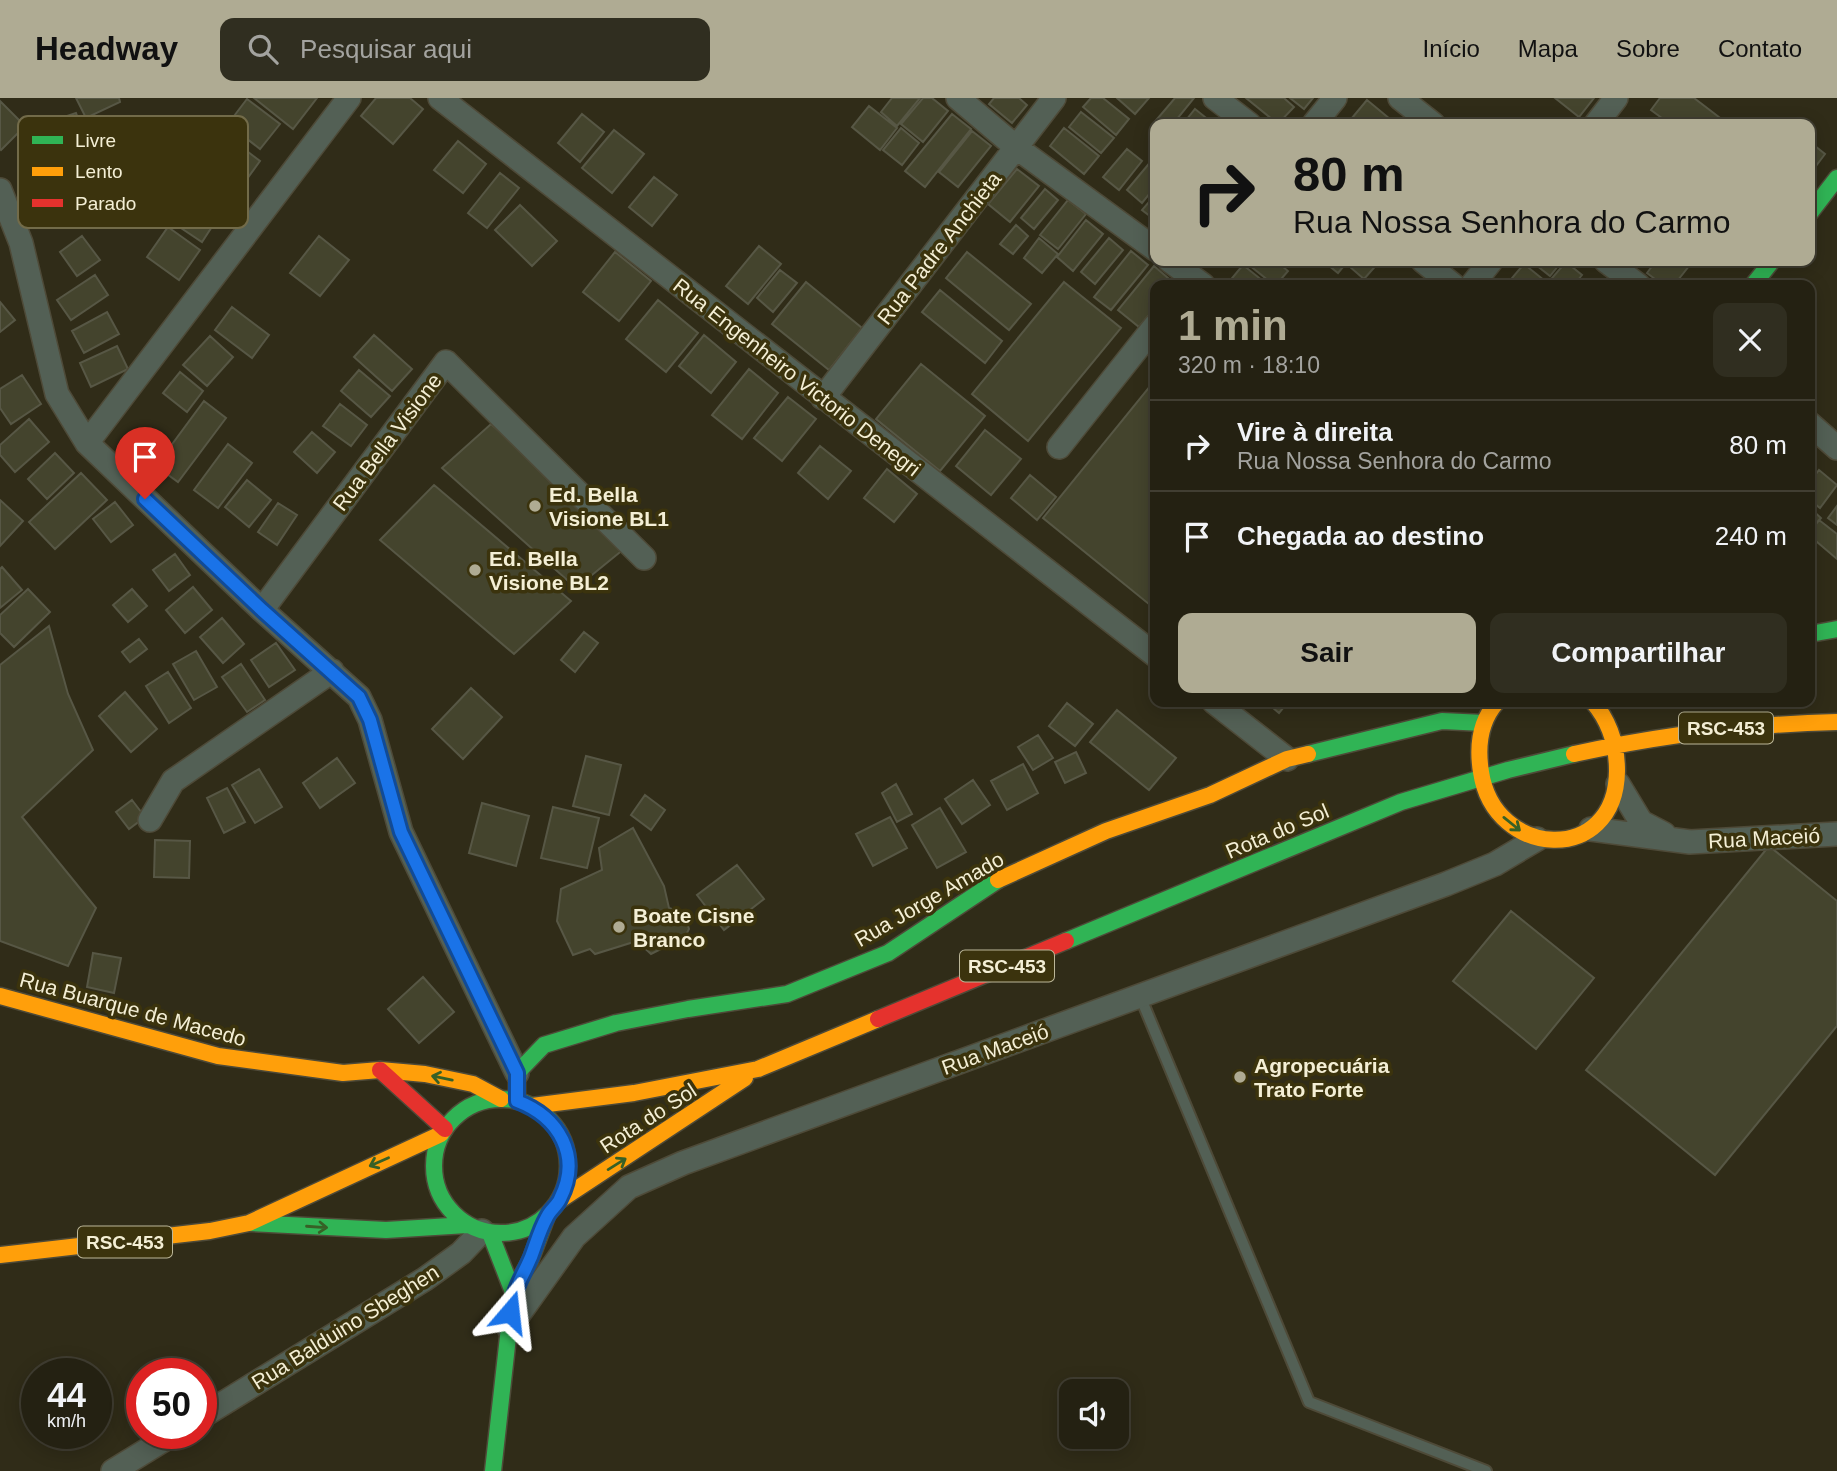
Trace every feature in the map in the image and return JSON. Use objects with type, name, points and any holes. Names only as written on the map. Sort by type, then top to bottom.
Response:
[{"type":"main road","points":[[1815,207],[1837,178]]},
{"type":"main road","points":[[1757,280],[1768,266]]},
{"type":"main road","points":[[1815,633],[1837,629]]},
{"type":"main road","points":[[1492,707],[1484,723],[1478,749],[1481,777],[1492,803],[1511,825],[1537,839],[1565,840],[1591,829],[1604,818],[1613,802],[1618,784],[1617,745],[1598,707]]},
{"type":"main road","name":"Rua Jorge Amado","points":[[517,1073],[544,1045],[616,1023],[788,994],[888,953],[999,879],[1106,831],[1210,795],[1287,759],[1442,721],[1484,723]]},
{"type":"main road","name":"Rota do Sol","points":[[517,1102],[634,1093],[758,1069],[1401,802],[1481,777],[1552,758],[1617,745],[1721,729],[1837,722]]},
{"type":"main road","name":"Rua Buarque de Macedo","points":[[0,996],[218,1056],[343,1073],[380,1070],[425,1074],[473,1084],[548,1117],[560,1133],[567,1151],[568,1176],[560,1200],[547,1216],[530,1227],[510,1233],[480,1229],[447,1207],[436,1184],[434,1158],[443,1131]]},
{"type":"main road","name":"Rota do Sol","points":[[560,1200],[758,1069]]},
{"type":"main road","points":[[380,1070],[443,1131]]},
{"type":"main road","points":[[517,1073],[517,1102]]},
{"type":"main road","name":"RSC-453","points":[[0,1255],[210,1231],[249,1223],[443,1131],[463,1110],[488,1100],[517,1102]]},
{"type":"main road","name":"Rua Buarque de Macedo","points":[[492,1471],[513,1292],[530,1261],[547,1216]]},
{"type":"main road","name":"RSC-453","points":[[249,1223],[399,1230],[480,1229]]},
{"type":"main road","name":"Rua Buarque de Macedo","points":[[480,1229],[513,1292]]},
{"type":"street","points":[[87,443],[349,98]]},
{"type":"street","name":"Rua Engenheiro Victorio Denegri","points":[[440,98],[1150,651]]},
{"type":"street","points":[[958,98],[1017,148],[1150,245]]},
{"type":"street","name":"Rua Padre Anchieta","points":[[823,398],[1054,98]]},
{"type":"street","points":[[1215,98],[1243,119]]},
{"type":"street","points":[[1318,119],[1335,98]]},
{"type":"street","points":[[1400,98],[1427,119]]},
{"type":"street","points":[[1600,119],[1616,98]]},
{"type":"street","points":[[0,190],[21,243],[57,394],[87,443],[262,610],[359,697],[370,720],[401,832],[517,1073]]},
{"type":"street","points":[[1179,266],[1198,277]]},
{"type":"street","points":[[1429,266],[1447,280]]},
{"type":"street","points":[[1476,280],[1487,266]]},
{"type":"street","points":[[1613,266],[1631,280]]},
{"type":"street","points":[[1059,447],[1150,332]]},
{"type":"street","name":"Rua Bella Visione","points":[[262,610],[446,362],[644,558]]},
{"type":"street","points":[[1815,428],[1837,447]]},
{"type":"street","points":[[150,820],[173,781],[332,671]]},
{"type":"street","points":[[1220,707],[1287,759]]},
{"type":"street","name":"Rua Maceió","points":[[1618,784],[1641,822],[1660,833],[1690,842]]},
{"type":"street","name":"Rua Maceió","points":[[1591,829],[1690,842],[1837,834]]},
{"type":"street","name":"Rua Maceió","points":[[508,1331],[574,1237],[629,1187],[683,1163],[1447,884],[1495,864],[1537,839]]},
{"type":"street","name":"Rua Balduino Sbeghen","points":[[217,1407],[425,1279],[461,1253],[480,1229]]},
{"type":"street","points":[[113,1471],[149,1449]]},
{"type":"lane","points":[[1140,996],[1309,1402],[1486,1471]]},
{"type":"building","points":[[76,98],[119,98],[120,102],[85,116]]},
{"type":"building","points":[[254,98],[317,98],[293,129]]},
{"type":"building","points":[[376,98],[410,98],[423,109],[393,144],[361,116]]},
{"type":"building","points":[[892,98],[920,98],[897,126],[881,112]]},
{"type":"building","points":[[923,98],[932,98],[948,111],[923,142],[901,124]]},
{"type":"building","points":[[994,98],[1019,98],[1027,105],[1012,123],[989,104]]},
{"type":"building","points":[[1091,98],[1103,98],[1129,119],[1116,135],[1083,107]]},
{"type":"building","points":[[1117,98],[1149,98],[1135,114]]},
{"type":"building","points":[[1175,98],[1194,98],[1177,119],[1157,119]]},
{"type":"building","points":[[1246,98],[1284,98],[1294,107],[1283,119],[1272,119]]},
{"type":"building","points":[[1290,98],[1313,98],[1304,109]]},
{"type":"building","points":[[1555,98],[1594,98],[1579,117]]},
{"type":"building","points":[[1660,98],[1694,98],[1721,119],[1663,119],[1651,110]]},
{"type":"building","points":[[247,99],[280,124],[260,149],[248,140],[248,116],[234,116]]},
{"type":"building","points":[[1367,100],[1390,119],[1353,119]]},
{"type":"building","points":[[0,101],[18,119],[18,133],[0,149]]},
{"type":"building","points":[[869,106],[897,128],[880,150],[852,127]]},
{"type":"building","points":[[1195,109],[1208,119],[1187,119]]},
{"type":"building","points":[[1081,112],[1114,138],[1101,153],[1069,127]]},
{"type":"building","points":[[582,114],[604,132],[580,162],[558,143]]},
{"type":"building","points":[[952,114],[971,129],[925,187],[905,171]]},
{"type":"building","points":[[901,128],[919,143],[902,165],[883,150]]},
{"type":"building","points":[[1064,128],[1099,156],[1084,174],[1050,146]]},
{"type":"building","points":[[614,130],[644,154],[612,193],[582,168]]},
{"type":"building","points":[[972,131],[991,146],[958,187],[939,172]]},
{"type":"building","points":[[458,141],[486,164],[463,193],[434,170]]},
{"type":"building","points":[[1815,146],[1825,154],[1815,167]]},
{"type":"building","points":[[1127,149],[1142,161],[1119,190],[1103,177]]},
{"type":"building","points":[[248,152],[260,161],[248,178]]},
{"type":"building","points":[[1150,162],[1150,193],[1142,203],[1127,190]]},
{"type":"building","points":[[1017,169],[1039,186],[1010,222],[988,204]]},
{"type":"building","points":[[500,173],[519,188],[487,228],[468,213]]},
{"type":"building","points":[[654,177],[677,195],[652,226],[629,207]]},
{"type":"building","points":[[1045,189],[1058,200],[1034,229],[1021,218]]},
{"type":"building","points":[[1068,200],[1086,214],[1058,249],[1040,235]]},
{"type":"building","points":[[1150,201],[1150,216],[1142,210]]},
{"type":"building","points":[[520,205],[557,241],[532,266],[495,230]]},
{"type":"building","points":[[1086,220],[1103,234],[1073,271],[1057,257]]},
{"type":"building","points":[[1016,225],[1028,236],[1013,254],[1000,244]]},
{"type":"building","points":[[167,228],[200,250],[179,280],[147,257]]},
{"type":"building","points":[[181,228],[211,228],[202,242]]},
{"type":"building","points":[[82,236],[100,260],[77,276],[60,252]]},
{"type":"building","points":[[319,236],[349,260],[320,296],[290,273]]},
{"type":"building","points":[[1039,238],[1058,254],[1042,273],[1024,258]]},
{"type":"building","points":[[1109,238],[1123,250],[1095,284],[1081,272]]},
{"type":"building","points":[[759,246],[781,264],[748,304],[726,286]]},
{"type":"building","points":[[1131,251],[1148,265],[1111,310],[1094,297]]},
{"type":"building","points":[[615,252],[651,281],[619,321],[583,292]]},
{"type":"building","points":[[967,252],[1031,304],[1009,330],[946,278]]},
{"type":"building","points":[[1154,266],[1170,280],[1150,280],[1150,314],[1139,327],[1118,310]]},
{"type":"building","points":[[1244,266],[1262,280],[1230,280]]},
{"type":"building","points":[[1250,266],[1282,266],[1288,271],[1280,280],[1268,280]]},
{"type":"building","points":[[1329,266],[1344,266],[1338,273]]},
{"type":"building","points":[[1351,266],[1376,266],[1364,279]]},
{"type":"building","points":[[1522,266],[1526,266],[1544,280],[1515,280],[1512,278]]},
{"type":"building","points":[[1537,266],[1558,266],[1550,276]]},
{"type":"building","points":[[1562,266],[1571,266],[1582,275],[1578,280],[1552,278]]},
{"type":"building","points":[[1652,266],[1689,266],[1678,280],[1656,280],[1647,273]]},
{"type":"building","points":[[780,270],[797,283],[773,312],[757,298]]},
{"type":"building","points":[[95,275],[108,295],[71,320],[57,300]]},
{"type":"building","points":[[806,282],[862,328],[829,370],[772,324]]},
{"type":"building","points":[[1064,282],[1121,328],[1028,441],[972,394]]},
{"type":"building","points":[[940,290],[1002,341],[985,363],[922,312]]},
{"type":"building","points":[[658,300],[698,333],[666,372],[626,339]]},
{"type":"building","points":[[0,302],[15,320],[0,332]]},
{"type":"building","points":[[232,307],[269,335],[252,358],[215,330]]},
{"type":"building","points":[[107,312],[119,334],[84,353],[72,331]]},
{"type":"building","points":[[374,335],[412,369],[392,391],[354,357]]},
{"type":"building","points":[[704,335],[736,362],[711,393],[679,366]]},
{"type":"building","points":[[210,336],[233,357],[207,386],[183,365]]},
{"type":"building","points":[[117,346],[128,369],[91,387],[80,363]]},
{"type":"building","points":[[921,364],[985,416],[940,471],[876,419]]},
{"type":"building","points":[[749,369],[778,393],[742,439],[712,415]]},
{"type":"building","points":[[359,370],[390,396],[371,417],[341,391]]},
{"type":"building","points":[[180,372],[203,391],[187,412],[163,393]]},
{"type":"building","points":[[22,375],[41,404],[11,424],[0,408],[0,389]]},
{"type":"building","points":[[1150,386],[1150,605],[1043,518]]},
{"type":"building","points":[[788,397],[816,419],[782,461],[754,438]]},
{"type":"building","points":[[204,401],[226,418],[178,482],[156,466]]},
{"type":"building","points":[[340,404],[367,425],[351,446],[323,426]]},
{"type":"building","points":[[29,419],[49,442],[15,472],[0,455],[0,445]]},
{"type":"building","name":"Ed. Bella Visione BL1","points":[[491,424],[630,544],[576,588],[442,468]]},
{"type":"building","points":[[985,430],[1021,459],[991,495],[956,466]]},
{"type":"building","points":[[312,432],[335,452],[317,473],[294,452]]},
{"type":"building","points":[[228,444],[252,463],[218,508],[194,490]]},
{"type":"building","points":[[820,446],[851,471],[828,499],[798,473]]},
{"type":"building","points":[[55,453],[74,473],[47,499],[28,479]]},
{"type":"building","points":[[887,469],[917,494],[894,522],[864,498]]},
{"type":"building","points":[[1819,470],[1837,485],[1820,508],[1815,504],[1815,475]]},
{"type":"building","points":[[81,473],[107,500],[55,549],[29,522]]},
{"type":"building","points":[[1030,475],[1056,497],[1037,520],[1011,498]]},
{"type":"building","points":[[247,480],[271,500],[249,527],[225,507]]},
{"type":"building","name":"Ed. Bella Visione BL2","points":[[434,485],[571,601],[514,654],[380,540]]},
{"type":"building","points":[[0,500],[23,521],[0,546]]},
{"type":"building","points":[[115,502],[133,525],[111,542],[93,519]]},
{"type":"building","points":[[278,503],[297,515],[277,545],[258,532]]},
{"type":"building","points":[[1837,506],[1837,525],[1828,518]]},
{"type":"building","points":[[1815,513],[1821,518],[1815,525]]},
{"type":"building","points":[[1819,520],[1837,534],[1837,559],[1815,540],[1815,525]]},
{"type":"building","points":[[175,554],[190,575],[169,591],[153,570]]},
{"type":"building","points":[[2,567],[22,590],[0,608],[0,569]]},
{"type":"building","points":[[193,587],[212,610],[185,633],[166,610]]},
{"type":"building","points":[[28,589],[50,612],[14,647],[0,633],[0,615]]},
{"type":"building","points":[[132,589],[147,606],[128,622],[113,605]]},
{"type":"building","points":[[222,618],[244,644],[223,663],[200,637]]},
{"type":"building","points":[[49,626],[68,694],[93,750],[22,817],[96,908],[68,966],[0,941],[0,665]]},
{"type":"building","points":[[584,632],[598,643],[575,672],[561,660]]},
{"type":"building","points":[[139,639],[147,649],[130,662],[122,652]]},
{"type":"building","points":[[276,643],[295,670],[269,687],[251,660]]},
{"type":"building","points":[[196,651],[217,687],[194,700],[173,664]]},
{"type":"building","points":[[241,664],[265,700],[247,712],[222,677]]},
{"type":"building","points":[[168,672],[191,708],[169,723],[146,686]]},
{"type":"building","points":[[471,688],[502,717],[463,759],[432,729]]},
{"type":"building","points":[[125,692],[157,729],[131,752],[99,716]]},
{"type":"building","points":[[1067,703],[1093,724],[1075,746],[1049,726]]},
{"type":"building","points":[[1272,707],[1284,707],[1279,713]]},
{"type":"building","points":[[1117,710],[1176,758],[1149,790],[1090,742]]},
{"type":"building","points":[[1038,735],[1053,758],[1033,770],[1018,747]]},
{"type":"building","points":[[1076,752],[1086,773],[1065,783],[1055,762]]},
{"type":"building","points":[[586,756],[621,765],[609,815],[573,806]]},
{"type":"building","points":[[337,758],[355,783],[320,808],[303,783]]},
{"type":"building","points":[[1023,764],[1038,793],[1007,810],[991,781]]},
{"type":"building","points":[[259,769],[282,807],[255,823],[232,785]]},
{"type":"building","points":[[973,780],[990,805],[962,824],[945,799]]},
{"type":"building","points":[[896,784],[912,814],[897,822],[882,793]]},
{"type":"building","points":[[227,788],[245,822],[224,833],[207,798]]},
{"type":"building","points":[[645,795],[665,810],[651,830],[631,815]]},
{"type":"building","points":[[132,800],[145,817],[129,829],[116,812]]},
{"type":"building","points":[[482,803],[529,816],[516,866],[469,853]]},
{"type":"building","points":[[553,807],[599,818],[587,868],[541,858]]},
{"type":"building","points":[[940,808],[966,852],[937,868],[912,825]]},
{"type":"building","points":[[890,817],[907,848],[873,866],[856,834]]},
{"type":"building","points":[[633,828],[664,886],[669,908],[684,913],[689,929],[685,937],[651,954],[637,941],[595,954],[590,949],[573,955],[557,921],[561,889],[602,870],[599,848]]},
{"type":"building","points":[[155,840],[190,841],[189,878],[154,877]]},
{"type":"building","points":[[1769,846],[1837,901],[1837,1026],[1715,1175],[1586,1070]]},
{"type":"building","points":[[737,865],[764,899],[724,930],[697,895]]},
{"type":"building","points":[[1511,911],[1594,978],[1536,1049],[1453,981]]},
{"type":"building","points":[[93,953],[121,958],[114,993],[87,987]]},
{"type":"building","points":[[423,977],[454,1012],[419,1043],[388,1009]]},
{"type":"traffic: fast","points":[[1815,207],[1837,178]]},
{"type":"traffic: fast","points":[[1757,280],[1768,266]]},
{"type":"traffic: fast","points":[[1815,633],[1837,629]]},
{"type":"traffic: fast","points":[[1308,754],[1442,721],[1484,723]]},
{"type":"traffic: fast","points":[[1066,941],[1401,802],[1508,770],[1574,754]]},
{"type":"traffic: fast","points":[[517,1101],[517,1073],[544,1045],[616,1023],[787,994],[888,953],[998,880]]},
{"type":"traffic: fast","points":[[501,1099],[527,1104],[548,1119],[563,1140],[568,1166],[563,1192],[548,1213],[527,1228],[501,1233],[475,1228],[454,1213],[439,1192],[434,1166],[439,1140],[454,1119],[475,1104],[501,1099]]},
{"type":"traffic: fast","points":[[493,1471],[513,1292],[530,1261],[547,1216]]},
{"type":"traffic: fast","points":[[251,1223],[386,1230],[467,1225]]},
{"type":"traffic: fast","points":[[490,1233],[513,1292]]},
{"type":"traffic: slow","points":[[1493,707],[1483,726],[1479,753],[1481,772],[1491,801],[1508,822],[1529,835],[1554,840],[1577,836],[1597,823],[1611,802],[1617,771],[1616,752],[1608,726],[1597,707]]},
{"type":"traffic: slow","points":[[1574,754],[1705,732],[1837,722]]},
{"type":"traffic: slow","points":[[998,880],[1106,831],[1210,795],[1287,759],[1308,754]]},
{"type":"traffic: slow","points":[[0,996],[218,1056],[343,1073],[380,1070],[425,1074],[473,1084],[501,1099]]},
{"type":"traffic: slow","points":[[532,1106],[634,1093],[758,1069],[878,1019]]},
{"type":"traffic: slow","points":[[560,1200],[745,1078]]},
{"type":"traffic: slow","points":[[0,1255],[210,1231],[249,1223],[441,1134]]},
{"type":"traffic: jam","points":[[878,1019],[1066,941]]},
{"type":"traffic: jam","points":[[380,1070],[445,1129]]},
{"type":"place","name":"Ed. Bella Visione BL1","points":[[535,506]]},
{"type":"place","name":"Ed. Bella Visione BL2","points":[[475,570]]},
{"type":"place","name":"Boate Cisne Branco","points":[[619,927]]},
{"type":"place","name":"Agropecuária Trato Forte","points":[[1240,1077]]},
{"type":"route","points":[[145,499],[359,697],[370,720],[401,832],[517,1073],[517,1101],[532,1106],[548,1117],[560,1133],[567,1151],[568,1176],[560,1200],[547,1216],[530,1261],[513,1292],[510,1312]]}]
